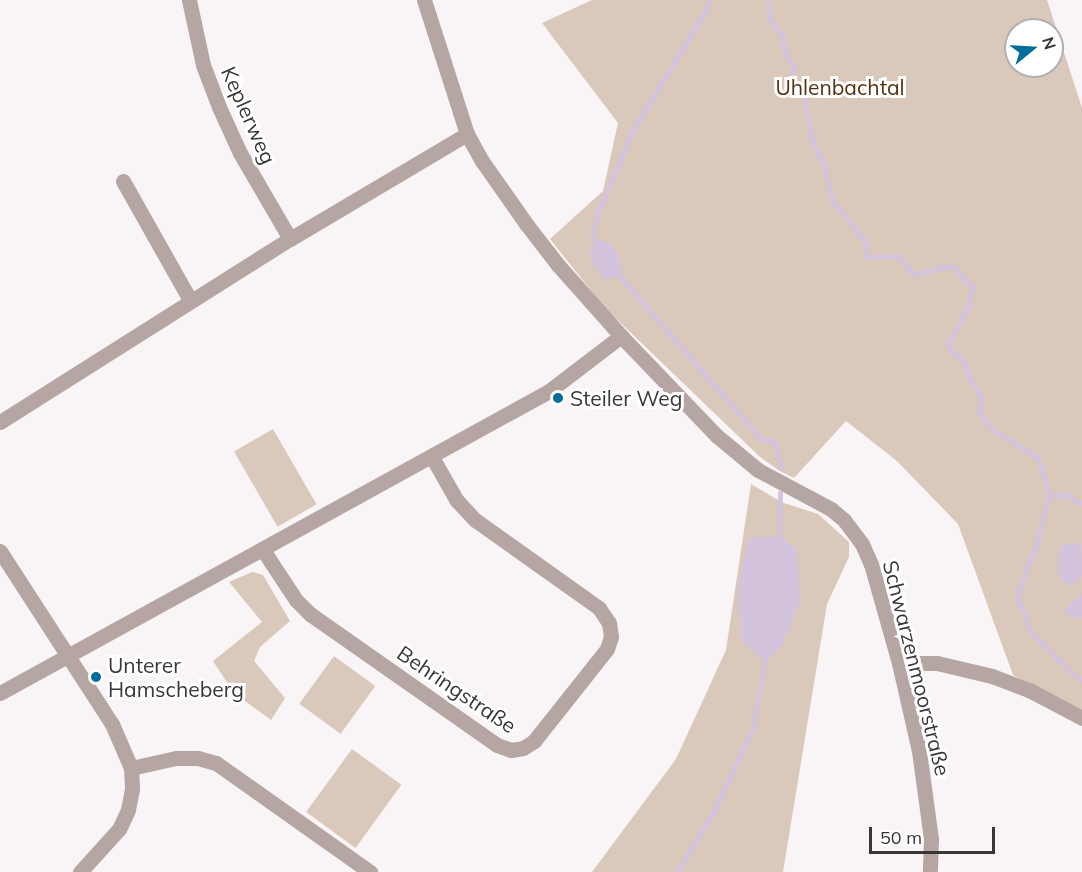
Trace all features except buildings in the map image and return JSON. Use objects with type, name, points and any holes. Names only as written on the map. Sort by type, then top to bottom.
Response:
[{"type":"street","name":"Keplerweg","points":[[189,0],[203,65],[219,106],[240,153],[290,239]]},
{"type":"street","name":"Schwarzenmoorstraße","points":[[424,0],[467,134],[482,161],[527,225],[621,336],[717,436],[758,470],[831,509],[850,527],[871,564],[899,663],[928,800],[932,839],[930,872]]},
{"type":"street","points":[[0,422],[190,300],[467,134]]},
{"type":"street","points":[[123,181],[190,300]]},
{"type":"street","points":[[0,693],[549,391],[621,336]]},
{"type":"street","name":"Behringstraße","points":[[263,550],[296,600],[310,614],[497,745],[511,750],[523,748],[534,741],[607,649],[611,637],[609,623],[600,609],[475,520],[457,501],[432,457]]},
{"type":"street","points":[[0,551],[112,724],[131,768],[132,789],[128,810],[119,828],[80,872]]},
{"type":"street","points":[[899,663],[937,663],[992,675],[1029,690],[1082,718]]},
{"type":"street","points":[[131,768],[176,758],[198,758],[216,763],[370,872]]},
{"type":"green space","name":"Uhlenbachtal","points":[[592,0],[1047,0],[1053,18],[1004,18],[1004,78],[1064,78],[1064,52],[1082,108],[1082,715],[1013,675],[958,524],[897,461],[846,421],[794,478],[780,471],[760,457],[604,307],[550,239],[603,191],[618,123],[542,23]]},
{"type":"green space","points":[[273,429],[316,504],[278,527],[234,452]]},
{"type":"green space","points":[[751,484],[781,502],[818,514],[849,542],[849,557],[827,604],[783,872],[592,872],[676,759],[726,650]]},
{"type":"green space","points":[[252,572],[263,575],[290,621],[260,647],[254,661],[285,698],[271,720],[234,693],[213,661],[262,622],[229,582]]},
{"type":"green space","points":[[334,656],[375,686],[341,734],[299,704]]},
{"type":"green space","points":[[352,749],[401,785],[356,848],[306,812]]},
{"type":"shaded area","points":[[596,241],[610,242],[618,254],[622,272],[618,276],[605,279],[595,268],[589,252]]},
{"type":"shaded area","points":[[779,536],[797,549],[800,602],[782,646],[765,662],[741,640],[738,587],[748,538]]},
{"type":"shaded area","points":[[1081,543],[1082,576],[1071,586],[1060,579],[1058,558],[1061,545]]},
{"type":"shaded area","points":[[1082,594],[1082,618],[1074,619],[1063,611]]},
{"type":"waterway","points":[[599,247],[593,236],[598,212],[633,130],[706,10],[709,0]]},
{"type":"waterway","points":[[768,0],[770,20],[783,36],[785,54],[794,68],[791,79],[804,97],[811,138],[824,166],[833,202],[864,240],[867,257],[897,256],[914,275],[942,267],[954,267],[962,278],[973,286],[968,306],[948,345],[954,354],[962,358],[971,381],[981,397],[979,413],[993,430],[1038,458],[1049,493],[1037,544],[1018,592],[1018,602],[1026,615],[1029,631],[1082,682]]},
{"type":"waterway","points":[[616,272],[761,439],[775,442],[781,468]]},
{"type":"waterway","points":[[779,541],[780,493]]},
{"type":"waterway","points":[[1049,493],[1052,496],[1069,495],[1077,503],[1082,503]]},
{"type":"waterway","points":[[677,872],[713,813],[753,728],[765,657]]},
{"type":"place","name":"Steiler Weg","points":[[558,398]]},
{"type":"place","name":"Unterer Hamscheberg","points":[[96,677]]}]
